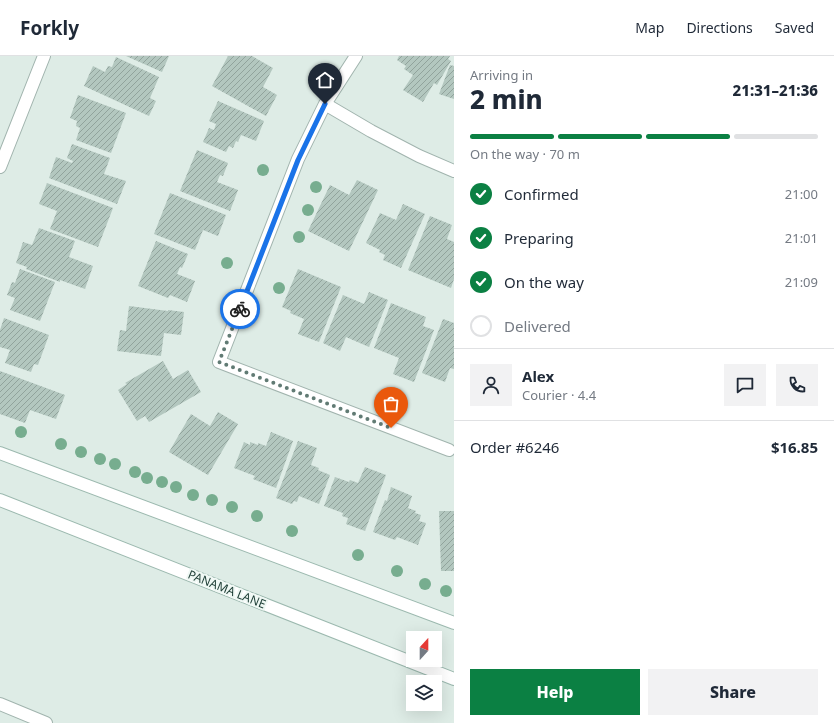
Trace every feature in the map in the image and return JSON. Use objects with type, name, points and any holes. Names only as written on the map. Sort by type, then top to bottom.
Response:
[{"type":"main road","points":[[0,167],[44,56]]},
{"type":"main road","points":[[356,56],[325,104],[298,160],[219,362],[449,450]]},
{"type":"main road","points":[[325,104],[419,156],[454,171]]},
{"type":"main road","points":[[0,453],[454,623]]},
{"type":"main road","name":"PANAMA LANE","points":[[0,500],[454,679]]},
{"type":"main road","points":[[0,704],[46,723]]},
{"type":"building","points":[[126,56],[169,56],[162,72]]},
{"type":"building","points":[[228,56],[252,56],[273,68],[263,87],[277,95],[266,116],[212,86]]},
{"type":"building","points":[[399,56],[450,56],[448,59],[451,61],[437,85],[434,83],[423,102],[403,90],[413,75],[404,69],[406,66],[397,60]]},
{"type":"building","points":[[116,57],[159,77],[150,98],[156,101],[149,116],[84,86],[93,66],[105,72],[108,66],[112,67]]},
{"type":"building","points":[[450,65],[454,66],[454,99],[439,94]]},
{"type":"building","points":[[78,95],[126,113],[111,153],[76,140],[80,128],[76,126],[77,121],[70,118]]},
{"type":"building","points":[[218,101],[264,121],[256,141],[241,135],[233,148],[229,146],[226,152],[203,142],[209,128],[214,130],[216,124],[209,121]]},
{"type":"building","points":[[72,144],[110,158],[104,174],[126,181],[117,204],[49,178],[56,157],[72,163],[73,161],[67,158]]},
{"type":"building","points":[[197,150],[228,163],[223,176],[220,175],[217,182],[238,190],[230,211],[180,191]]},
{"type":"building","points":[[357,180],[378,190],[349,251],[308,231],[330,185],[349,195]]},
{"type":"building","points":[[47,183],[113,208],[98,247],[50,229],[57,211],[39,204]]},
{"type":"building","points":[[170,193],[226,215],[218,236],[203,230],[195,250],[154,234]]},
{"type":"building","points":[[403,204],[425,214],[401,268],[383,260],[385,255],[379,252],[380,250],[366,243],[380,213],[396,220]]},
{"type":"building","points":[[430,216],[452,225],[447,239],[454,242],[454,279],[451,288],[408,270]]},
{"type":"building","points":[[39,228],[75,241],[69,257],[93,266],[85,289],[60,280],[60,282],[26,269],[27,267],[16,263],[23,242],[32,245]]},
{"type":"building","points":[[156,241],[188,254],[182,268],[180,267],[177,274],[195,281],[187,302],[170,295],[168,298],[138,286]]},
{"type":"building","points":[[20,269],[55,282],[40,321],[10,310],[15,298],[7,295],[12,282],[15,283]]},
{"type":"building","points":[[298,269],[341,287],[319,342],[298,334],[304,319],[290,313],[291,311],[282,307]]},
{"type":"building","points":[[369,292],[388,300],[369,347],[346,337],[340,351],[323,343],[343,295],[364,304]]},
{"type":"building","points":[[391,303],[426,317],[423,326],[434,330],[414,382],[393,374],[399,358],[374,348]]},
{"type":"building","points":[[129,306],[184,312],[181,335],[164,333],[161,356],[117,351],[120,330],[126,331]]},
{"type":"building","points":[[4,318],[49,335],[38,365],[34,364],[31,372],[5,363],[10,350],[0,347],[0,330]]},
{"type":"building","points":[[443,319],[454,323],[454,369],[450,368],[445,382],[422,373]]},
{"type":"building","points":[[163,361],[173,379],[188,370],[201,392],[149,422],[145,416],[137,421],[118,390],[127,384],[125,383]]},
{"type":"building","points":[[0,371],[65,395],[56,419],[30,410],[25,423],[0,414]]},
{"type":"building","points":[[218,412],[238,424],[208,475],[169,452],[191,414],[210,426]]},
{"type":"building","points":[[271,432],[293,441],[276,488],[253,479],[255,476],[234,468],[244,442],[250,445],[250,442],[266,446]]},
{"type":"building","points":[[298,441],[317,448],[311,465],[330,475],[319,504],[299,496],[297,502],[294,501],[292,504],[276,498]]},
{"type":"building","points":[[365,467],[386,475],[365,531],[346,524],[348,518],[342,516],[343,513],[324,506],[335,477],[349,482],[350,480],[358,483]]},
{"type":"building","points":[[391,487],[412,496],[408,508],[421,515],[419,521],[426,523],[418,545],[397,537],[395,540],[373,532],[385,500],[387,501]]},
{"type":"building","points":[[439,511],[454,511],[454,571],[441,571]]},
{"type":"way so far","points":[[240,309],[219,362],[391,428]]},
{"type":"route","points":[[240,309],[298,160],[325,104]]}]
